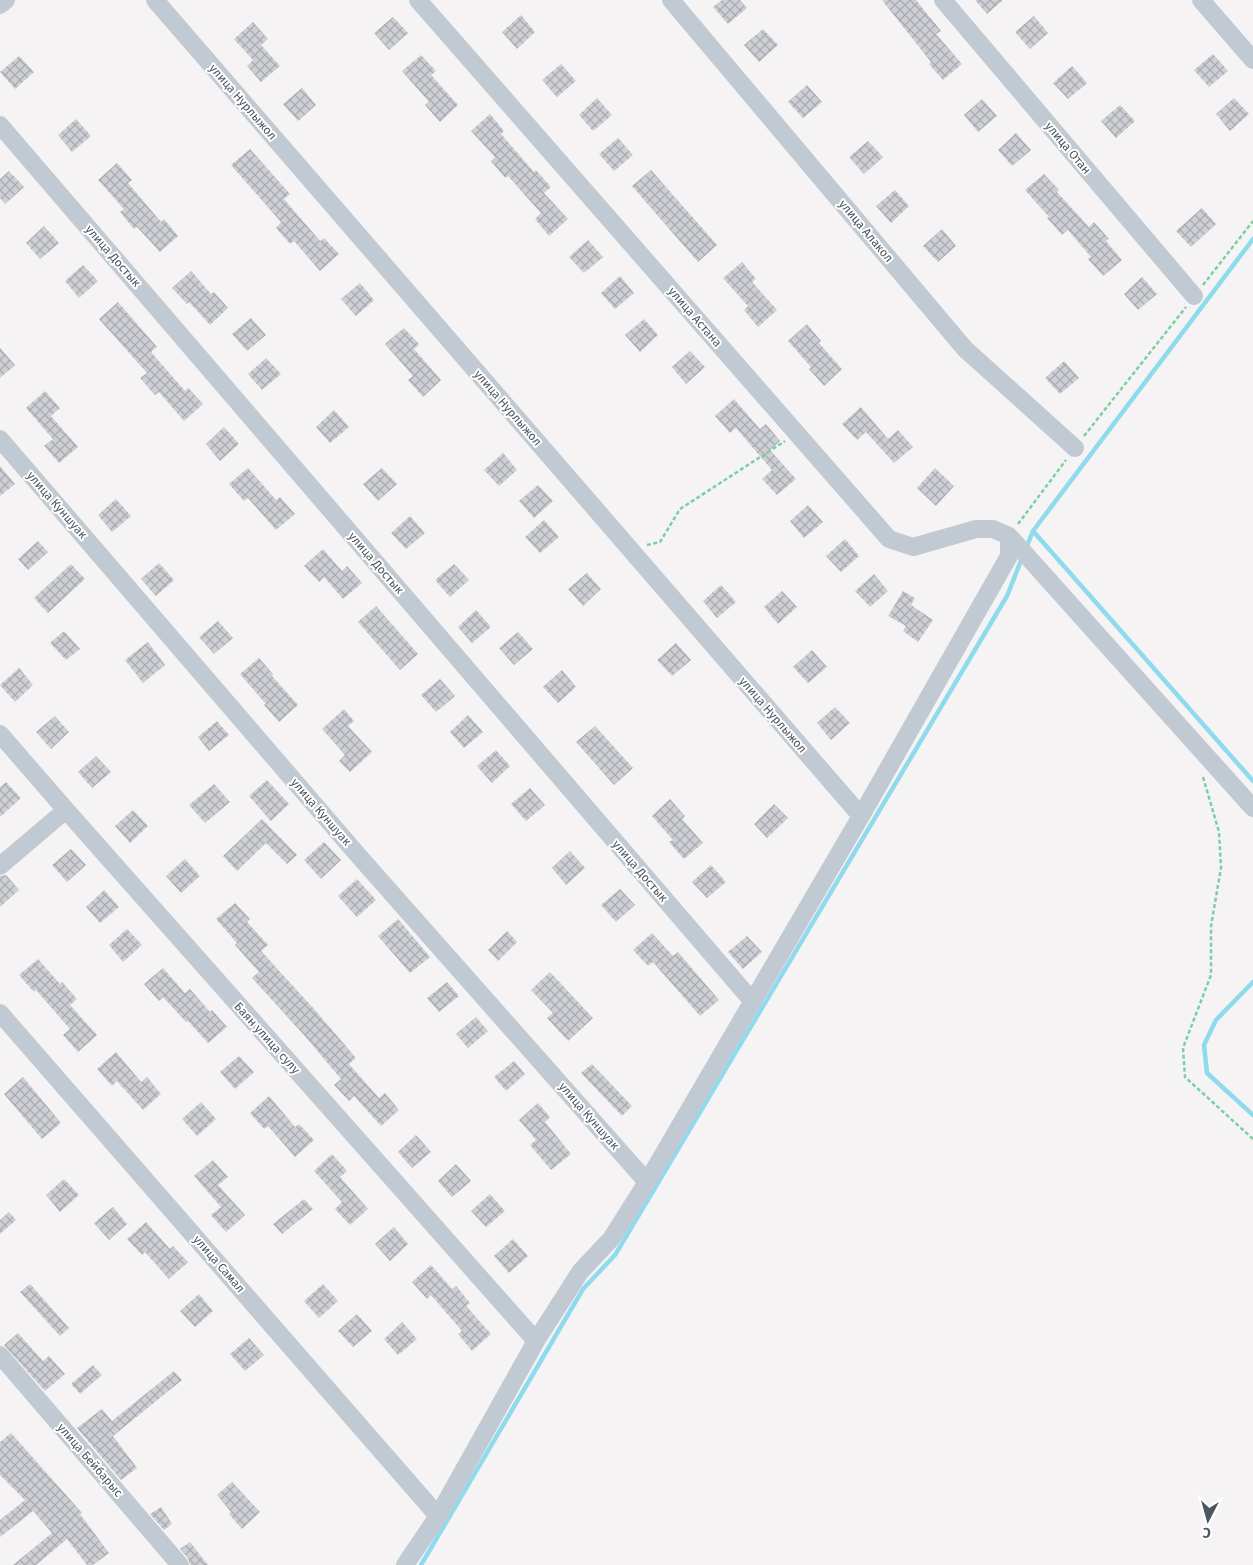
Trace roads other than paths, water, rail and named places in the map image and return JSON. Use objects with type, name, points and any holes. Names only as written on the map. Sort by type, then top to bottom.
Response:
[{"type":"street","points":[[0,5],[6,0]]},
{"type":"street","name":"улица Нурлыжол","points":[[156,0],[861,816]]},
{"type":"street","name":"улица Астана","points":[[418,0],[889,539],[913,547],[976,529],[993,529],[1010,536]]},
{"type":"street","name":"улица Алакол","points":[[671,0],[965,349],[1075,448]]},
{"type":"street","name":"улица Отан","points":[[943,0],[1194,296]]},
{"type":"street","points":[[1201,0],[1253,60]]},
{"type":"street","name":"улица Достык","points":[[0,124],[752,1002]]},
{"type":"street","name":"улица Куншуак","points":[[0,439],[357,854],[647,1182]]},
{"type":"street","points":[[1010,536],[1253,808]]},
{"type":"street","points":[[405,1565],[438,1516],[536,1341],[580,1272],[611,1239],[647,1182],[861,816],[1009,556],[1010,536]]},
{"type":"street","name":"Баян улица сулу","points":[[0,734],[536,1341]]},
{"type":"street","points":[[0,866],[66,810]]},
{"type":"street","name":"улица Самал","points":[[0,1013],[438,1516]]},
{"type":"street","name":"улица Бейбарыс","points":[[0,1355],[180,1565]]},
{"type":"waterway","points":[[1026,548],[1033,531],[1253,239]]},
{"type":"waterway","points":[[1033,531],[1253,781]]},
{"type":"waterway","points":[[421,1565],[583,1289],[615,1255],[1007,596],[1022,558]]},
{"type":"waterway","points":[[1253,982],[1216,1020],[1204,1045],[1207,1073],[1253,1115]]}]
